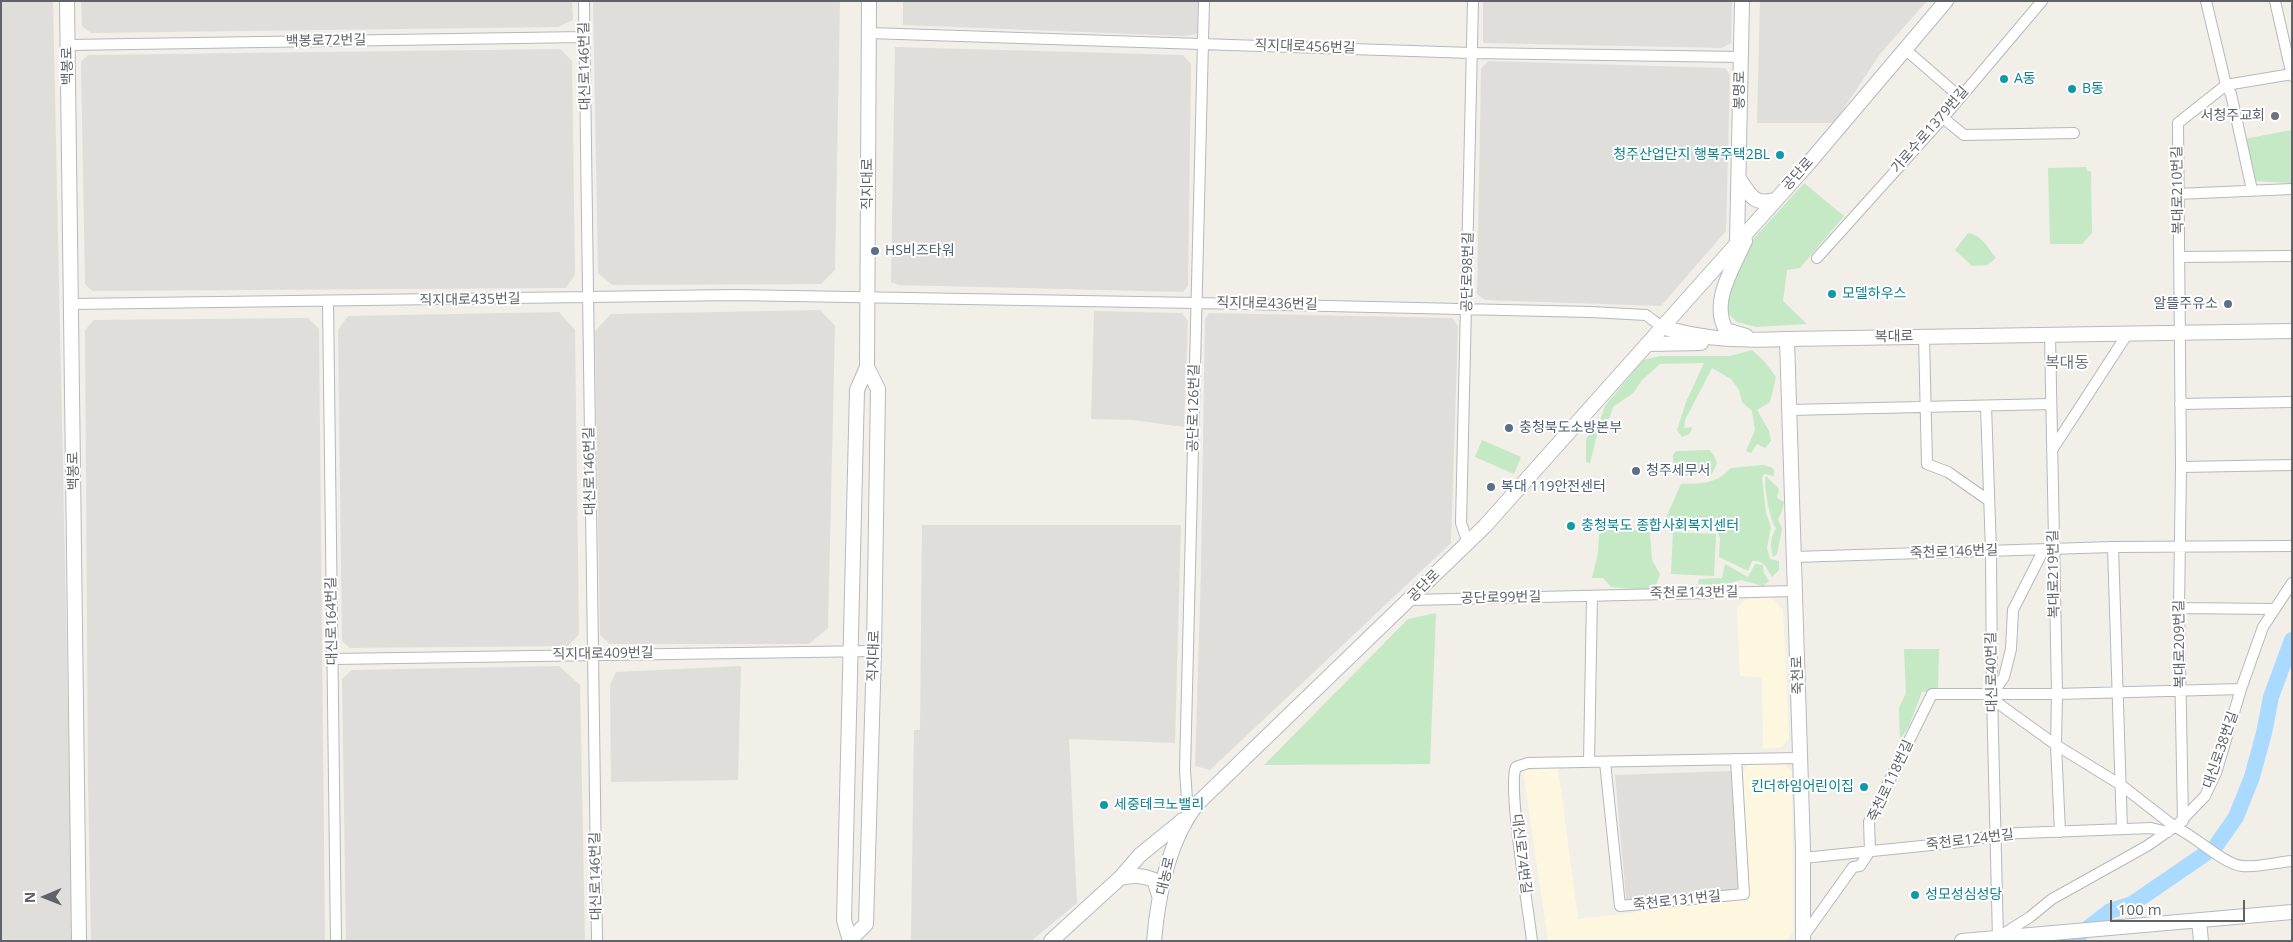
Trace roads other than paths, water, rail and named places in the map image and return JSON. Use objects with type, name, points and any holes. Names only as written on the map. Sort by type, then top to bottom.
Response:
[{"type":"street","name":"백봉로","points":[[67,1],[79,941]]},
{"type":"street","name":"대신로146번길","points":[[584,1],[597,941]]},
{"type":"street","name":"직지대로","points":[[850,941],[844,920],[852,651],[852,542],[857,390],[867,367],[870,1]]},
{"type":"street","name":"공단로126번길","points":[[1188,815],[1185,770],[1204,1]]},
{"type":"street","name":"공단로98번길","points":[[1468,542],[1462,523],[1473,1]]},
{"type":"street","name":"봉명로","points":[[1737,243],[1742,1]]},
{"type":"street","name":"공단로","points":[[1188,815],[1468,542],[1775,200],[1906,50],[1946,1]]},
{"type":"street","name":"가로수로1379번길","points":[[1817,258],[1943,118],[2042,1]]},
{"type":"street","points":[[2206,1],[2226,85],[2231,94],[2252,190]]},
{"type":"street","points":[[2226,85],[2292,75],[2275,1]]},
{"type":"street","name":"직지대로456번길","points":[[869,33],[1472,53],[1741,57]]},
{"type":"street","name":"백봉로72번길","points":[[68,44],[584,37]]},
{"type":"street","points":[[1906,50],[1960,97]]},
{"type":"street","name":"복대로210번길","points":[[2180,332],[2177,194],[2178,123],[2226,85]]},
{"type":"street","points":[[1943,118],[1964,135],[2074,133]]},
{"type":"street","points":[[1739,178],[1746,191],[1755,199],[1763,202],[1775,200]]},
{"type":"street","points":[[2177,194],[2292,190]]},
{"type":"street","points":[[1750,228],[1725,289],[1719,311],[1726,330],[1753,341]]},
{"type":"street","points":[[2179,257],[2292,256]]},
{"type":"street","name":"직지대로435번길","points":[[72,304],[734,295],[868,299]]},
{"type":"street","name":"직지대로436번길","points":[[868,299],[1468,308],[1646,316],[1662,327]]},
{"type":"street","name":"대신로164번길","points":[[328,301],[336,941]]},
{"type":"street","name":"복대로","points":[[1662,327],[1690,336],[1753,341],[1924,336],[2292,331]]},
{"type":"street","name":"복대로209번길","points":[[2178,828],[2180,332]]},
{"type":"street","points":[[2052,450],[2128,333]]},
{"type":"street","name":"복대로219번길","points":[[2050,335],[2052,450],[2049,549],[2058,694],[2056,745],[2060,832]]},
{"type":"street","points":[[1924,336],[1927,464],[1948,472],[1988,500]]},
{"type":"street","name":"죽천로","points":[[1786,339],[1790,410],[1803,858],[1803,939]]},
{"type":"street","points":[[1647,344],[1753,341]]},
{"type":"street","name":"직지대로","points":[[850,941],[866,924],[874,651],[878,389],[867,367]]},
{"type":"street","points":[[2180,404],[2292,402]]},
{"type":"street","points":[[1790,410],[2051,404]]},
{"type":"street","name":"대신로40번길","points":[[1986,406],[1991,551],[1992,694],[2000,938]]},
{"type":"street","points":[[2180,468],[2292,464]]},
{"type":"street","name":"죽천로146번길","points":[[1794,557],[2113,547],[2292,546]]},
{"type":"street","points":[[2113,547],[2122,830]]},
{"type":"street","points":[[2049,549],[2013,610],[2010,627],[2011,649],[2004,677],[1992,694],[1999,704],[2056,745],[2121,785],[2178,828],[2231,862],[2242,866],[2292,861]]},
{"type":"street","name":"대신로38번길","points":[[2000,938],[2052,899],[2178,828],[2205,796],[2216,773],[2241,689],[2264,627],[2274,608],[2292,584]]},
{"type":"street","name":"죽천로143번길","points":[[1592,596],[1795,591]]},
{"type":"street","points":[[1592,596],[1589,762],[1800,758]]},
{"type":"street","name":"공단로99번길","points":[[1410,600],[1592,596]]},
{"type":"street","points":[[2179,608],[2274,608]]},
{"type":"street","name":"직지대로409번길","points":[[332,659],[874,651]]},
{"type":"street","name":"죽천로118번길","points":[[1870,851],[1869,822],[1932,694],[2058,694],[2241,689]]},
{"type":"street","name":"죽천로131번길","points":[[1605,762],[1620,906],[1744,894],[1736,759]]},
{"type":"street","name":"대신로74번길","points":[[1532,941],[1513,773],[1516,767],[1528,763],[1589,762]]},
{"type":"street","points":[[1051,941],[1120,878],[1140,855],[1188,815]]},
{"type":"street","name":"대농로","points":[[1154,941],[1172,852],[1188,815]]},
{"type":"street","name":"죽천로124번길","points":[[1803,858],[1971,841],[1996,834],[2178,828]]},
{"type":"street","points":[[1803,939],[1852,867],[1860,866],[1870,851]]},
{"type":"street","points":[[1120,878],[1132,875],[1144,876],[1154,880],[1161,900]]},
{"type":"street","points":[[1962,941],[2292,912]]},
{"type":"street","points":[[2199,920],[2201,941]]},
{"type":"waterway","points":[[2071,941],[2110,911],[2132,904],[2215,847],[2236,817],[2252,777],[2264,733],[2271,697],[2292,640]]},
{"type":"place","name":"A동","points":[[2004,79]]},
{"type":"place","name":"B동","points":[[2072,89]]},
{"type":"place","name":"서청주교회","points":[[2275,116]]},
{"type":"place","name":"청주산업단지 행복주택2BL","points":[[1780,155]]},
{"type":"place","name":"HS비즈타워","points":[[875,251]]},
{"type":"place","name":"모델하우스","points":[[1832,294]]},
{"type":"place","name":"알뜰주유소","points":[[2228,304]]},
{"type":"place","name":"충청북도소방본부","points":[[1509,428]]},
{"type":"place","name":"청주세무서","points":[[1636,471]]},
{"type":"place","name":"복대 119안전센터","points":[[1491,487]]},
{"type":"place","name":"충청북도 종합사회복지센터","points":[[1571,526]]},
{"type":"place","name":"킨더하임어린이집","points":[[1864,787]]},
{"type":"place","name":"세중테크노밸리","points":[[1104,805]]},
{"type":"place","name":"성모성심성당","points":[[1915,895]]},
{"type":"district","name":"복대동","points":[[2067,363]]}]
